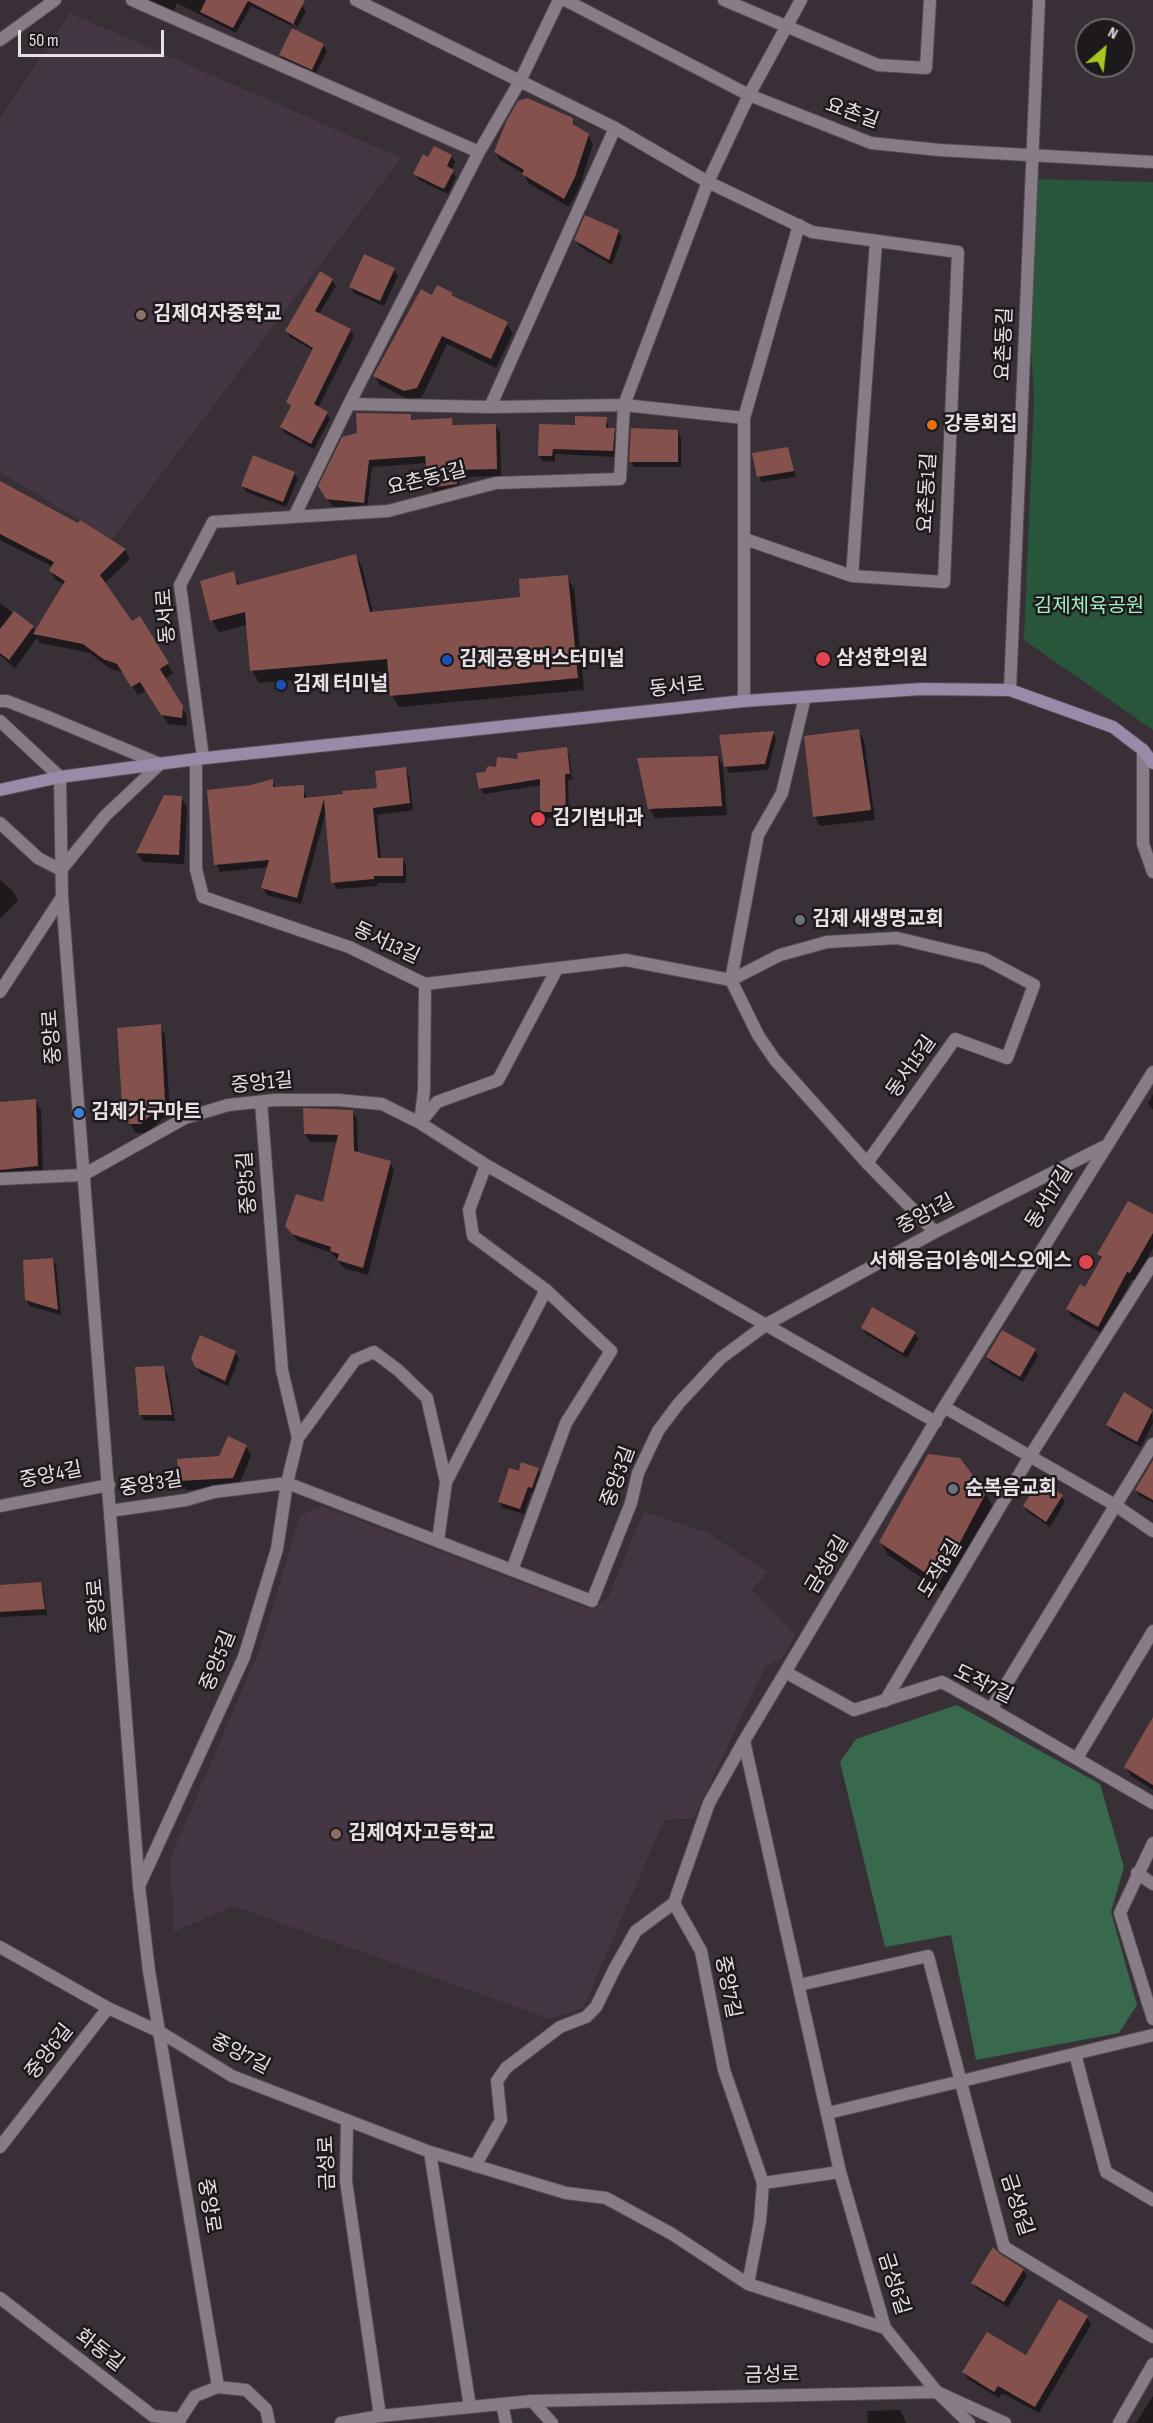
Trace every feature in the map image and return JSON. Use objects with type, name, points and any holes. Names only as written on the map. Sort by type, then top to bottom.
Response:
[{"type":"main road","name":"동서로","points":[[0,790],[60,777],[199,759],[744,701],[921,689],[1010,690],[1113,727],[1143,750],[1153,763]]},
{"type":"street","points":[[0,40],[55,0]]},
{"type":"street","points":[[132,0],[478,152]]},
{"type":"street","name":"요촌동1길","points":[[356,0],[615,128],[708,182],[812,232],[958,252],[944,582],[852,576],[745,539]]},
{"type":"street","points":[[294,517],[478,152],[520,81],[559,0]]},
{"type":"street","name":"요촌길","points":[[565,0],[749,95],[871,143],[1032,156],[1153,162]]},
{"type":"street","points":[[724,0],[878,65],[926,68],[930,0]]},
{"type":"street","points":[[708,182],[749,95],[801,0]]},
{"type":"street","name":"요촌동길","points":[[1010,690],[1039,0]]},
{"type":"street","points":[[490,407],[615,128]]},
{"type":"street","name":"요촌동1길","points":[[294,517],[388,511],[496,483],[620,479],[624,405],[708,182]]},
{"type":"street","points":[[744,701],[744,418],[799,225]]},
{"type":"street","points":[[852,576],[876,241]]},
{"type":"street","points":[[349,404],[490,407],[624,405],[744,418]]},
{"type":"street","name":"동서로","points":[[199,759],[180,585],[213,522],[294,517]]},
{"type":"street","points":[[805,697],[782,793],[758,835],[731,980],[749,1018],[775,1060],[867,1163],[935,1232]]},
{"type":"street","points":[[0,701],[7,701],[43,715],[160,764],[105,816],[61,870],[38,858],[0,823]]},
{"type":"street","points":[[0,722],[60,777]]},
{"type":"street","points":[[1143,750],[1143,844],[1153,872]]},
{"type":"street","name":"동서13길","points":[[199,759],[196,869],[203,897],[349,946],[425,984],[626,960],[731,980]]},
{"type":"street","name":"중앙로","points":[[60,777],[62,897],[140,1886],[149,1971],[218,2387]]},
{"type":"street","points":[[0,992],[62,897]]},
{"type":"street","name":"동서15길","points":[[731,980],[780,955],[828,942],[897,938],[985,959],[1034,986],[1007,1058],[955,1039],[867,1163]]},
{"type":"street","points":[[420,1124],[436,1102],[498,1080],[557,969]]},
{"type":"street","points":[[420,1124],[424,1091],[425,984]]},
{"type":"street","name":"동서17길","points":[[944,1407],[1153,1072]]},
{"type":"street","name":"중앙1길","points":[[83,1175],[185,1118],[228,1105],[338,1100],[382,1104],[936,1422]]},
{"type":"street","name":"중앙5길","points":[[261,1102],[282,1370],[298,1438]]},
{"type":"street","name":"중앙1길","points":[[767,1324],[935,1232],[1105,1146]]},
{"type":"street","points":[[486,1165],[469,1210],[473,1236],[546,1290],[611,1351],[566,1423],[512,1570]]},
{"type":"street","points":[[0,1179],[83,1175]]},
{"type":"street","name":"도작8길","points":[[885,1701],[1030,1456],[1153,1263]]},
{"type":"street","points":[[438,1541],[446,1482],[546,1290]]},
{"type":"street","name":"중앙3길","points":[[110,1511],[186,1500],[214,1492],[287,1484],[592,1600],[631,1503],[638,1473],[658,1431],[679,1403],[721,1358],[767,1324]]},
{"type":"street","name":"중앙5길","points":[[140,1886],[244,1657],[278,1549],[287,1484],[298,1438],[355,1360],[374,1352],[398,1370],[427,1398],[446,1482]]},
{"type":"street","points":[[944,1407],[1115,1505],[1153,1531]]},
{"type":"street","name":"금성6길","points":[[674,1903],[709,1803],[944,1407]]},
{"type":"street","points":[[991,1709],[1153,1444]]},
{"type":"street","name":"중앙4길","points":[[0,1506],[109,1485]]},
{"type":"street","points":[[1077,1758],[1153,1631]]},
{"type":"street","name":"도작7길","points":[[787,1673],[854,1710],[942,1682],[1153,1803]]},
{"type":"street","name":"금성6길","points":[[744,1741],[840,2172],[885,2328],[937,2392],[969,2423]]},
{"type":"street","points":[[1153,1843],[1120,1913],[1153,2019]]},
{"type":"street","points":[[1137,1873],[1153,1884]]},
{"type":"street","points":[[475,2166],[501,2120],[497,2081],[506,2068],[560,2027],[586,2017],[596,2007],[636,1931],[674,1903]]},
{"type":"street","name":"중앙7길","points":[[674,1903],[701,1951],[724,2070],[763,2184],[760,2221],[748,2284]]},
{"type":"street","points":[[0,1947],[108,2008],[160,2032]]},
{"type":"street","points":[[799,1985],[928,1956],[961,2079]]},
{"type":"street","name":"중앙6길","points":[[0,2147],[108,2008]]},
{"type":"street","name":"중앙7길","points":[[160,2032],[232,2076],[347,2122],[430,2152],[566,2193],[606,2198],[672,2234],[748,2284],[885,2328]]},
{"type":"street","points":[[828,2113],[961,2079],[1153,2035]]},
{"type":"street","points":[[1076,2054],[1106,2172],[1153,2200]]},
{"type":"street","name":"금성8길","points":[[961,2079],[1004,2247],[1153,2337]]},
{"type":"street","name":"금성로","points":[[347,2122],[346,2181],[380,2416]]},
{"type":"street","points":[[430,2152],[470,2407]]},
{"type":"street","points":[[763,2184],[840,2172]]},
{"type":"street","name":"화동길","points":[[0,2298],[153,2416],[179,2421]]},
{"type":"street","points":[[1119,2423],[1153,2364]]},
{"type":"street","points":[[179,2421],[195,2396],[218,2387],[246,2390],[266,2409],[269,2423]]},
{"type":"street","name":"금성로","points":[[341,2423],[380,2416],[532,2401],[937,2392],[1005,2423]]},
{"type":"street","points":[[532,2401],[552,2423]]},
{"type":"street","points":[[502,2404],[506,2423]]},
{"type":"shaded area","name":"김제여자중학교","points":[[70,13],[401,158],[110,542],[80,520],[0,472],[0,118]]},
{"type":"shaded area","name":"김제여자고등학교","points":[[322,1506],[590,1609],[608,1598],[644,1511],[708,1533],[767,1572],[752,1590],[795,1635],[783,1657],[765,1667],[694,1818],[664,1820],[583,2008],[550,2019],[233,1906],[174,1932],[170,1859],[261,1646],[300,1515]]},
{"type":"green space","name":"김제체육공원","points":[[1033,179],[1153,182],[1153,730],[1024,640],[1034,398],[1026,270]]},
{"type":"green space","points":[[957,1705],[1100,1784],[1124,1867],[1111,1912],[1137,2005],[1119,2033],[976,2060],[951,1935],[885,1947],[840,1762],[856,1739]]},
{"type":"building","points":[[206,0],[305,0],[293,24],[248,1],[233,28],[200,12]]},
{"type":"building","points":[[292,28],[324,44],[312,70],[279,55]]},
{"type":"building","points":[[527,98],[573,118],[573,124],[589,134],[575,177],[564,199],[522,174],[524,170],[494,152],[507,120],[518,101]]},
{"type":"building","points":[[434,146],[452,155],[447,166],[454,170],[444,189],[413,174],[423,154],[428,157]]},
{"type":"building","points":[[585,215],[619,230],[609,260],[574,240]]},
{"type":"building","points":[[364,254],[395,268],[380,301],[349,287]]},
{"type":"building","points":[[320,271],[333,279],[315,311],[351,329],[314,404],[328,412],[311,444],[280,427],[291,406],[286,402],[313,348],[285,331]]},
{"type":"building","points":[[437,285],[453,293],[451,295],[508,322],[491,359],[442,336],[417,388],[404,391],[373,376],[421,289],[432,295]]},
{"type":"building","points":[[356,413],[411,414],[411,420],[452,418],[453,425],[496,424],[497,469],[455,470],[457,484],[429,488],[425,456],[369,460],[364,503],[326,499],[318,486],[342,437],[357,433]]},
{"type":"building","points":[[575,416],[607,417],[606,428],[615,428],[613,451],[553,449],[552,456],[538,456],[539,424],[575,425]]},
{"type":"building","points":[[631,428],[678,430],[678,462],[629,462]]},
{"type":"building","points":[[788,447],[794,471],[757,477],[752,453]]},
{"type":"building","points":[[253,455],[295,472],[283,502],[241,486]]},
{"type":"building","points":[[0,481],[78,523],[80,520],[126,549],[100,575],[132,621],[140,616],[169,663],[160,669],[183,706],[182,718],[161,715],[140,682],[131,687],[117,664],[103,659],[83,644],[33,634],[65,581],[49,571],[54,562],[0,534]]},
{"type":"building","points":[[356,554],[370,612],[520,597],[519,579],[568,575],[578,678],[390,696],[387,659],[250,671],[245,612],[210,621],[200,581],[234,571],[237,585]]},
{"type":"building","points":[[14,611],[34,626],[9,660],[0,653],[0,629]]},
{"type":"building","points":[[859,729],[871,810],[813,817],[804,736]]},
{"type":"building","points":[[774,731],[765,764],[724,767],[719,735]]},
{"type":"building","points":[[567,747],[570,774],[565,774],[566,812],[540,812],[540,779],[479,789],[476,773],[485,772],[488,766],[496,767],[497,757],[518,759],[517,753]]},
{"type":"building","points":[[718,756],[722,806],[648,809],[637,758]]},
{"type":"building","points":[[406,767],[410,803],[373,808],[378,858],[403,858],[403,876],[374,876],[374,879],[331,883],[324,799],[297,898],[261,888],[269,860],[214,865],[207,790],[251,785],[273,779],[273,787],[304,785],[304,798],[343,794],[342,791],[377,788],[375,771]]},
{"type":"building","points":[[164,795],[182,796],[179,855],[136,853]]},
{"type":"building","points":[[161,1024],[165,1102],[141,1124],[130,1124],[123,1118],[117,1028]]},
{"type":"building","points":[[36,1099],[38,1166],[0,1170],[0,1102]]},
{"type":"building","points":[[303,1108],[353,1110],[354,1151],[391,1161],[363,1268],[337,1260],[339,1254],[330,1251],[331,1247],[292,1234],[285,1226],[296,1194],[323,1202],[338,1135],[304,1134]]},
{"type":"building","points":[[1128,1201],[1153,1214],[1153,1233],[1130,1273],[1127,1272],[1098,1327],[1066,1309],[1080,1284],[1085,1287],[1102,1257],[1097,1254]]},
{"type":"building","points":[[53,1258],[58,1310],[25,1300],[23,1260]]},
{"type":"building","points":[[872,1307],[916,1332],[903,1353],[861,1328]]},
{"type":"building","points":[[1002,1330],[1036,1349],[1020,1377],[986,1357]]},
{"type":"building","points":[[200,1335],[236,1351],[225,1381],[195,1367],[191,1358]]},
{"type":"building","points":[[164,1366],[172,1415],[139,1415],[135,1367]]},
{"type":"building","points":[[1124,1392],[1153,1410],[1137,1442],[1106,1425]]},
{"type":"building","points":[[228,1436],[247,1445],[233,1478],[179,1481],[177,1459],[219,1456]]},
{"type":"building","points":[[928,1454],[960,1458],[986,1493],[939,1582],[879,1542]]},
{"type":"building","points":[[1153,1460],[1153,1500],[1135,1490]]},
{"type":"building","points":[[521,1462],[539,1468],[532,1488],[528,1487],[520,1509],[498,1502],[509,1468],[519,1471]]},
{"type":"building","points":[[1039,1480],[1063,1495],[1046,1522],[1023,1506]]},
{"type":"building","points":[[41,1582],[45,1609],[0,1612],[0,1585]]},
{"type":"building","points":[[1153,1717],[1153,1785],[1124,1767]]},
{"type":"building","points":[[993,2247],[1024,2269],[1004,2302],[971,2283]]},
{"type":"building","points":[[1059,2299],[1088,2316],[1035,2407],[998,2386],[994,2392],[962,2372],[987,2332],[1026,2355]]},
{"type":"place","name":"김제여자중학교","points":[[141,315]]},
{"type":"place","name":"강릉회집","points":[[932,425]]},
{"type":"place","name":"삼성한의원","points":[[823,659]]},
{"type":"place","name":"김제공용버스터미널","points":[[447,660]]},
{"type":"place","name":"김제 터미널","points":[[281,685]]},
{"type":"place","name":"김기범내과","points":[[538,819]]},
{"type":"place","name":"김제 새생명교회","points":[[800,920]]},
{"type":"place","name":"김제가구마트","points":[[79,1113]]},
{"type":"place","name":"서해응급이송에스오에스","points":[[1086,1262]]},
{"type":"place","name":"순복음교회","points":[[953,1489]]},
{"type":"place","name":"김제여자고등학교","points":[[336,1834]]}]
